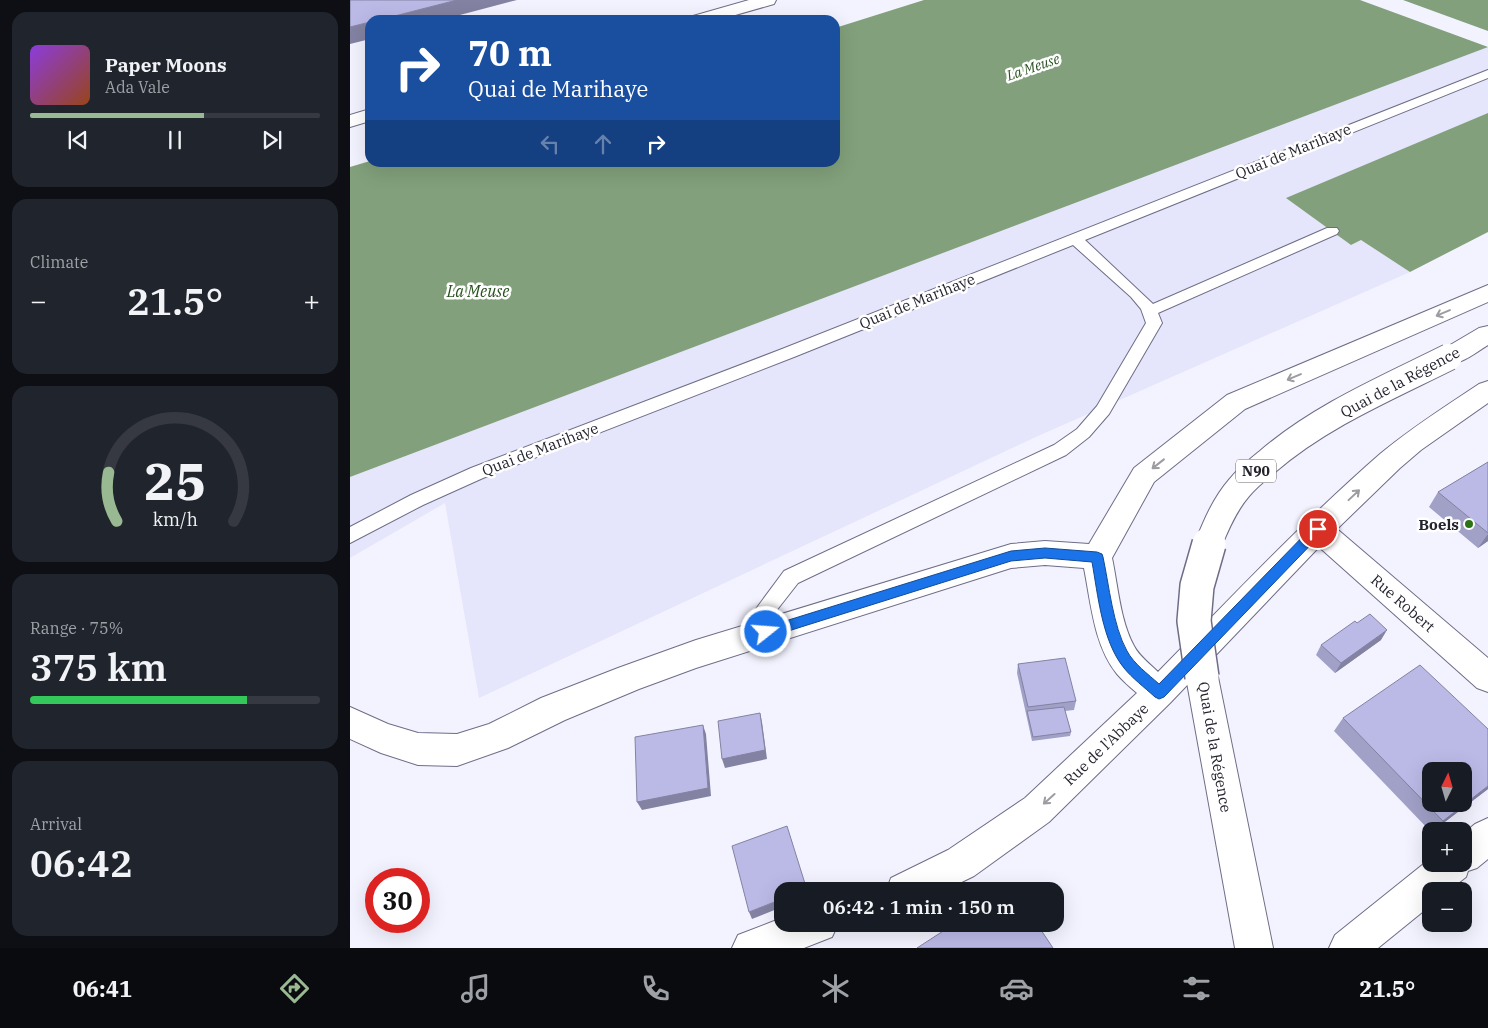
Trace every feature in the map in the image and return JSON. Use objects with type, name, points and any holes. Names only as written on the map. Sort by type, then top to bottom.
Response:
[{"type":"street","points":[[716,15],[768,0]]},
{"type":"street","points":[[350,120],[365,116]]},
{"type":"street","points":[[1159,692],[1129,665],[1120,652],[1108,614],[1097,557],[1144,475],[1236,402],[1488,293]]},
{"type":"street","name":"Quai de la Régence","points":[[1254,948],[1208,715],[1194,623],[1197,582],[1204,553],[1218,522],[1238,488],[1270,458],[1307,432],[1488,335]]},
{"type":"street","name":"Rue de l'Abbaye","points":[[922,882],[961,863],[1037,810],[1159,692],[1318,529],[1412,442],[1488,390]]},
{"type":"street","name":"Rue Robert","points":[[1318,529],[1488,678]]},
{"type":"street","points":[[350,722],[381,738],[418,749],[457,750],[496,737],[553,709],[628,678],[766,632],[1011,556],[1045,553],[1097,557]]},
{"type":"street","points":[[1472,849],[1488,836]]},
{"type":"street","points":[[1348,948],[1443,872]]},
{"type":"street","points":[[751,948],[796,932]]},
{"type":"lane","name":"Quai de Marihaye","points":[[350,536],[417,500],[477,473],[788,353],[1488,74]]},
{"type":"lane","points":[[1150,311],[1332,231]]},
{"type":"lane","points":[[766,632],[763,613],[791,577],[1060,450],[1083,433],[1102,410],[1154,323],[1150,311],[1136,294],[1074,238]]},
{"type":"shaded area","points":[[1488,46],[1488,113],[1287,198],[1351,245],[1361,240],[1410,272],[1038,436],[479,698],[445,503],[350,558],[350,477]]},
{"type":"water","name":"La Meuse","points":[[924,0],[1488,0],[1488,47],[350,477],[350,167],[365,162],[365,167],[840,167],[840,26]]},
{"type":"water","points":[[1488,113],[1488,232],[1410,272],[1361,240],[1351,245],[1286,198]]},
{"type":"pier","points":[[1360,0],[1403,0],[1488,31],[1488,47]]},
{"type":"building","points":[[350,0],[457,0],[398,15],[365,15],[365,23],[350,27]]},
{"type":"building","points":[[1488,462],[1488,533],[1438,492]]},
{"type":"building","points":[[1370,614],[1387,630],[1341,663],[1321,645],[1355,621],[1357,623]]},
{"type":"building","points":[[1065,658],[1076,701],[1028,707],[1018,664]]},
{"type":"building","points":[[1420,665],[1488,729],[1488,786],[1472,798],[1472,762],[1422,762],[1422,799],[1343,718]]},
{"type":"building","points":[[1064,707],[1071,732],[1033,737],[1027,711]]},
{"type":"building","points":[[760,713],[765,750],[722,759],[718,721]]},
{"type":"building","points":[[703,725],[708,788],[637,802],[635,737]]},
{"type":"building","points":[[1434,812],[1455,812],[1443,821]]},
{"type":"building","points":[[787,826],[804,882],[774,882],[774,902],[749,912],[732,846]]},
{"type":"building","points":[[942,932],[1042,932],[1053,948],[917,948]]},
{"type":"place","name":"Boels","points":[[1469,524]]},
{"type":"route","points":[[766,632],[1011,556],[1045,553],[1097,557],[1108,614],[1120,652],[1129,665],[1159,692],[1318,529]]}]
